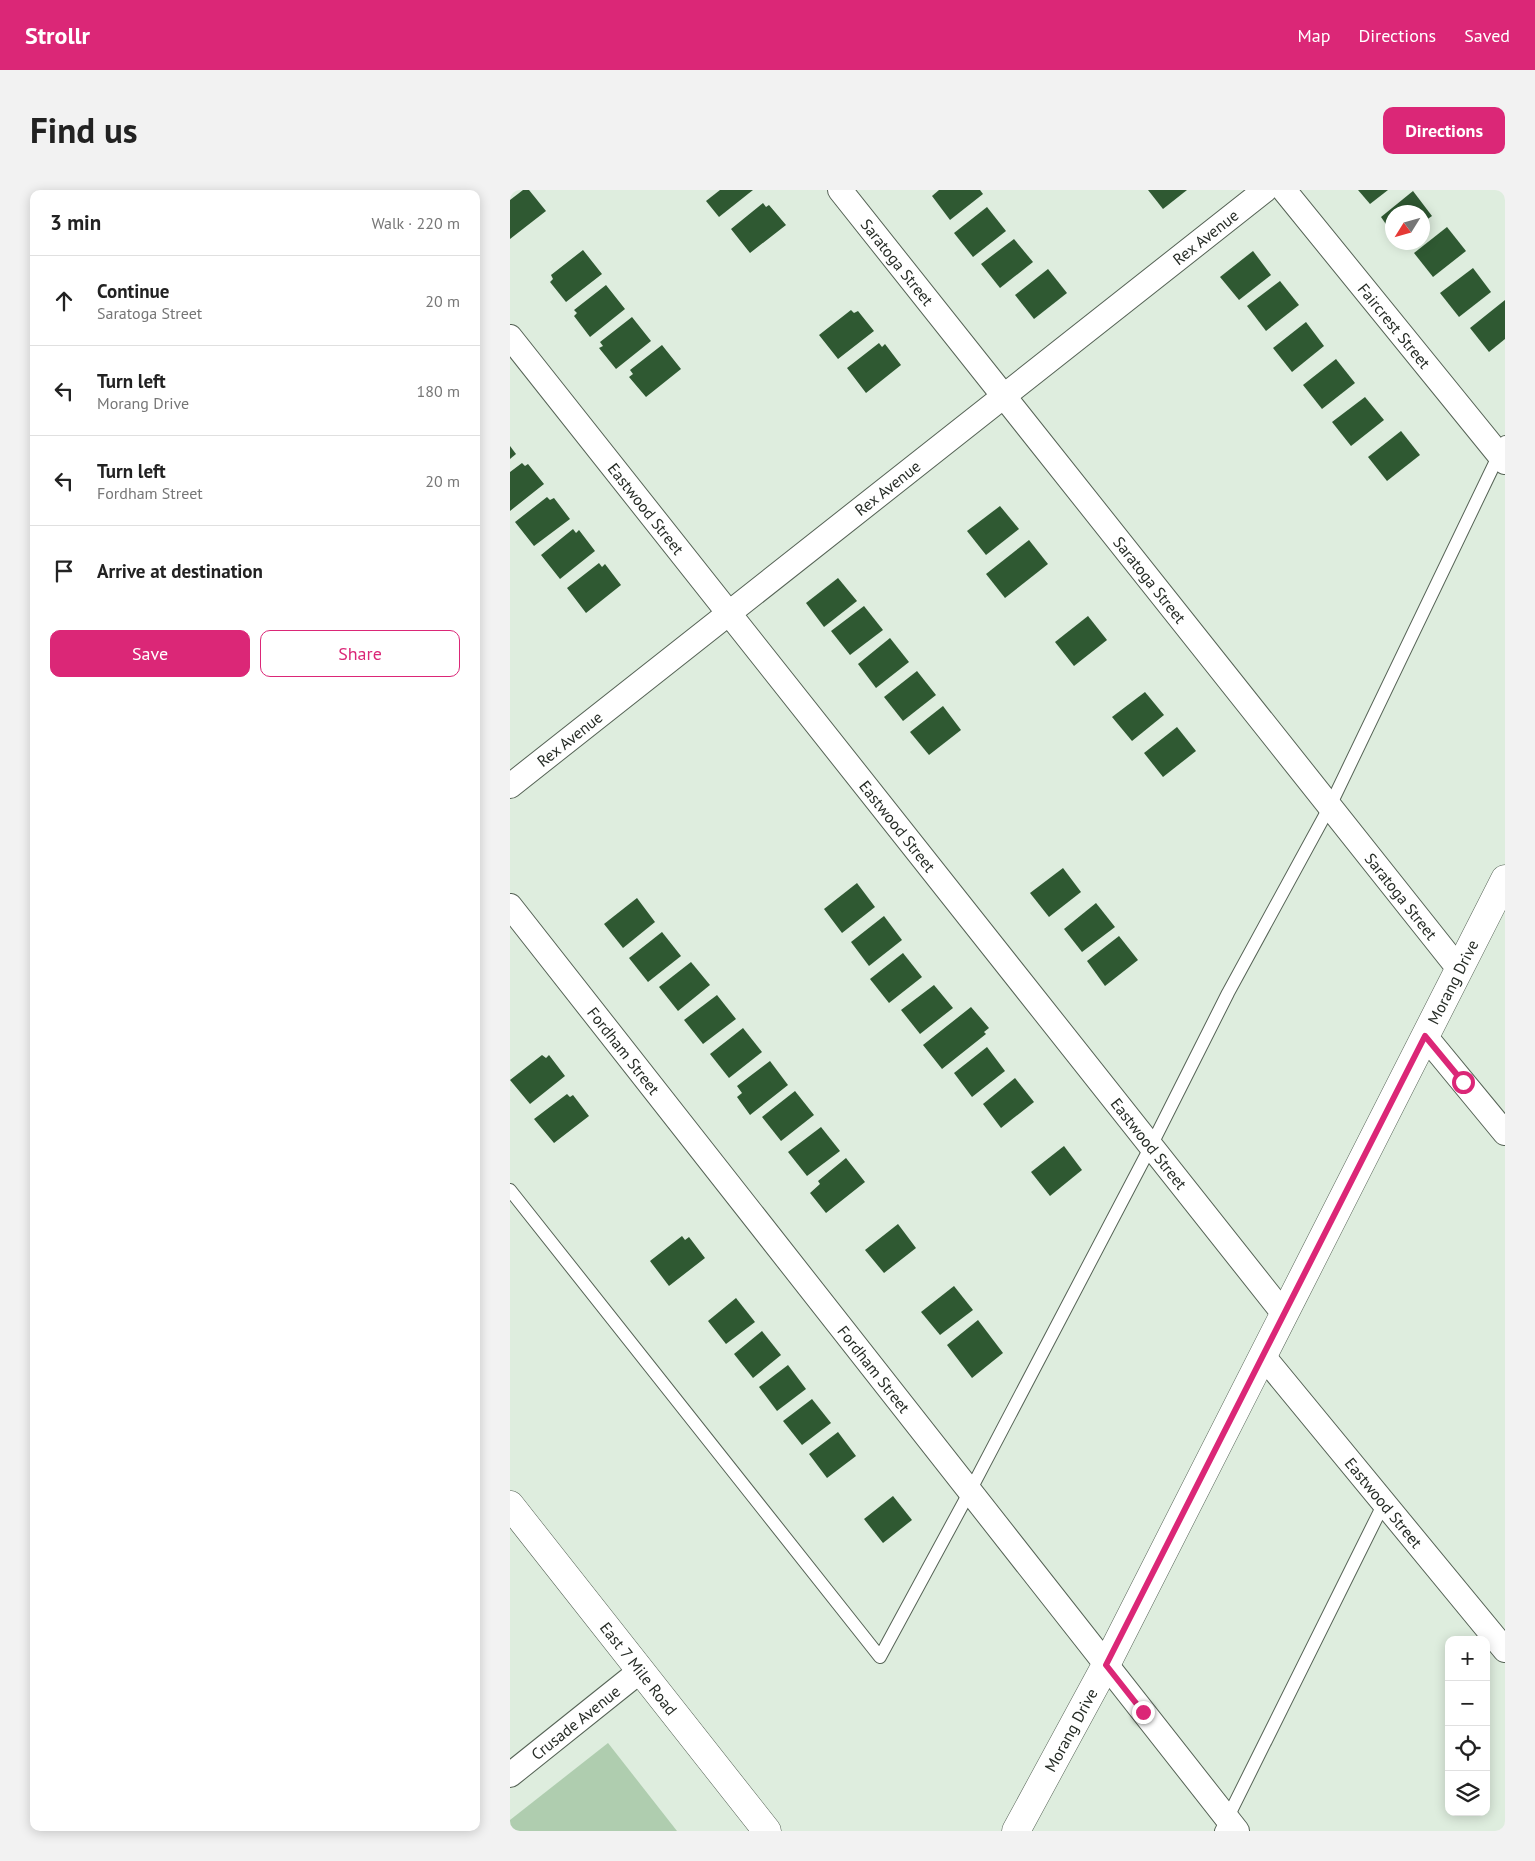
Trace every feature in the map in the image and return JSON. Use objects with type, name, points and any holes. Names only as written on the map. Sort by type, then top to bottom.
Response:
[{"type":"street","name":"Saratoga Street","points":[[840,190],[1003,398],[1459,969]]},
{"type":"street","name":"Rex Avenue","points":[[510,786],[1265,190]]},
{"type":"street","name":"Faircrest Street","points":[[1284,190],[1503,453]]},
{"type":"street","name":"Eastwood Street","points":[[510,338],[1284,1314]]},
{"type":"street","name":"Morang Drive","points":[[1016,1831],[1106,1665],[1505,879]]},
{"type":"street","name":"Fordham Street","points":[[510,906],[1106,1665],[1229,1827]]},
{"type":"street","points":[[1425,1036],[1505,1133]]},
{"type":"street","name":"Eastwood Street","points":[[1263,1356],[1505,1650]]},
{"type":"street","name":"East 7 Mile Road","points":[[510,1505],[766,1831]]},
{"type":"street","name":"Crusade Avenue","points":[[510,1775],[640,1671]]},
{"type":"lane","points":[[510,1190],[880,1657],[970,1491],[1151,1146],[1228,993],[1330,806],[1503,453]]},
{"type":"lane","points":[[1229,1827],[1384,1503]]},
{"type":"green space","points":[[608,1743],[677,1831],[510,1831],[510,1820]]},
{"type":"building","points":[[523,190],[529,190],[546,211],[510,239],[510,200]]},
{"type":"building","points":[[720,190],[753,190],[719,217],[706,201]]},
{"type":"building","points":[[939,190],[980,190],[983,194],[950,220],[932,196]]},
{"type":"building","points":[[1148,190],[1187,190],[1163,209]]},
{"type":"building","points":[[1358,190],[1388,190],[1370,204]]},
{"type":"building","points":[[1413,191],[1424,205],[1396,205]]},
{"type":"building","points":[[763,203],[766,207],[769,205],[786,225],[750,253],[731,229]]},
{"type":"building","points":[[987,207],[1006,231],[973,257],[954,233]]},
{"type":"building","points":[[1385,214],[1385,223],[1381,217]]},
{"type":"building","points":[[1447,227],[1466,251],[1433,277],[1414,253],[1418,250],[1430,250],[1430,240]]},
{"type":"building","points":[[1014,239],[1033,262],[1000,288],[981,264]]},
{"type":"building","points":[[583,250],[602,274],[566,302],[550,282],[553,279],[551,275]]},
{"type":"building","points":[[1253,251],[1271,275],[1239,300],[1220,277]]},
{"type":"building","points":[[1473,268],[1491,292],[1459,317],[1440,293]]},
{"type":"building","points":[[1048,269],[1067,293],[1034,319],[1015,295]]},
{"type":"building","points":[[1280,281],[1299,305],[1266,331],[1247,306]]},
{"type":"building","points":[[606,285],[625,309],[590,337],[574,316],[577,313],[574,310]]},
{"type":"building","points":[[1505,300],[1505,339],[1489,352],[1470,328]]},
{"type":"building","points":[[851,310],[854,313],[858,311],[874,331],[838,359],[819,335]]},
{"type":"building","points":[[632,317],[651,341],[616,369],[599,348],[603,346],[600,342]]},
{"type":"building","points":[[1306,322],[1324,346],[1292,372],[1273,348]]},
{"type":"building","points":[[879,343],[882,347],[885,344],[901,365],[866,393],[847,368]]},
{"type":"building","points":[[662,345],[681,369],[646,397],[629,377],[633,374],[630,370]]},
{"type":"building","points":[[1336,359],[1355,383],[1322,409],[1303,385]]},
{"type":"building","points":[[1365,397],[1384,420],[1351,446],[1332,422]]},
{"type":"building","points":[[1401,431],[1420,455],[1387,481],[1368,457]]},
{"type":"building","points":[[510,446],[516,454],[510,459]]},
{"type":"building","points":[[522,463],[525,466],[528,464],[544,484],[510,511],[510,472]]},
{"type":"building","points":[[547,497],[550,500],[554,498],[570,519],[534,546],[515,522]]},
{"type":"building","points":[[1000,506],[1019,529],[986,555],[967,531]]},
{"type":"building","points":[[573,529],[576,533],[579,530],[595,551],[560,579],[541,555]]},
{"type":"building","points":[[1029,540],[1048,564],[1005,598],[986,574]]},
{"type":"building","points":[[599,563],[602,567],[605,564],[621,585],[586,613],[567,588]]},
{"type":"building","points":[[838,578],[857,601],[824,627],[806,603]]},
{"type":"building","points":[[864,606],[883,630],[850,655],[831,631]]},
{"type":"building","points":[[1088,616],[1107,640],[1074,666],[1055,642]]},
{"type":"building","points":[[890,638],[909,662],[876,688],[858,664]]},
{"type":"building","points":[[917,671],[936,695],[903,721],[884,697]]},
{"type":"building","points":[[1145,692],[1164,715],[1132,741],[1112,717]]},
{"type":"building","points":[[943,706],[961,730],[929,755],[910,732]]},
{"type":"building","points":[[1177,727],[1196,751],[1163,777],[1144,753]]},
{"type":"building","points":[[1063,868],[1081,892],[1049,917],[1030,893]]},
{"type":"building","points":[[857,883],[875,907],[842,933],[824,909]]},
{"type":"building","points":[[637,898],[655,922],[623,948],[604,924]]},
{"type":"building","points":[[1096,903],[1115,927],[1082,952],[1064,929]]},
{"type":"building","points":[[884,916],[902,940],[869,966],[851,942]]},
{"type":"building","points":[[662,932],[681,956],[648,982],[629,958]]},
{"type":"building","points":[[1119,936],[1138,960],[1105,986],[1087,961]]},
{"type":"building","points":[[903,953],[922,977],[889,1003],[870,979]]},
{"type":"building","points":[[691,962],[710,985],[678,1011],[659,987]]},
{"type":"building","points":[[934,985],[953,1008],[920,1034],[901,1010]]},
{"type":"building","points":[[717,995],[736,1019],[703,1044],[684,1020]]},
{"type":"building","points":[[971,1007],[989,1028],[984,1032],[986,1034],[942,1069],[923,1045]]},
{"type":"building","points":[[743,1028],[762,1052],[729,1078],[710,1054]]},
{"type":"building","points":[[987,1047],[1005,1071],[972,1097],[954,1073]]},
{"type":"building","points":[[542,1055],[546,1058],[549,1055],[565,1076],[530,1104],[510,1080]]},
{"type":"building","points":[[770,1061],[788,1085],[750,1115],[737,1097],[742,1093],[737,1086]]},
{"type":"building","points":[[1015,1078],[1034,1102],[1001,1128],[983,1104]]},
{"type":"building","points":[[795,1091],[814,1115],[781,1141],[762,1117]]},
{"type":"building","points":[[567,1094],[570,1097],[573,1095],[589,1116],[554,1143],[534,1119]]},
{"type":"building","points":[[821,1127],[840,1151],[807,1176],[788,1152]]},
{"type":"building","points":[[1064,1146],[1082,1170],[1050,1196],[1031,1172]]},
{"type":"building","points":[[846,1158],[865,1182],[826,1213],[810,1193],[820,1184],[818,1181]]},
{"type":"building","points":[[898,1224],[916,1248],[884,1273],[865,1250]]},
{"type":"building","points":[[682,1236],[685,1240],[689,1237],[705,1258],[669,1286],[650,1261]]},
{"type":"building","points":[[954,1286],[973,1310],[940,1335],[921,1312]]},
{"type":"building","points":[[736,1298],[755,1322],[726,1344],[708,1321]]},
{"type":"building","points":[[978,1320],[1003,1353],[972,1378],[947,1345]]},
{"type":"building","points":[[762,1331],[781,1355],[753,1378],[734,1354]]},
{"type":"building","points":[[788,1365],[806,1389],[777,1411],[759,1387]]},
{"type":"building","points":[[812,1399],[831,1423],[802,1445],[783,1421]]},
{"type":"building","points":[[838,1432],[856,1456],[827,1478],[809,1454]]},
{"type":"building","points":[[893,1496],[912,1520],[883,1543],[864,1519]]},
{"type":"route","points":[[1143,1712],[1106,1665],[1425,1036],[1463,1082]]}]
